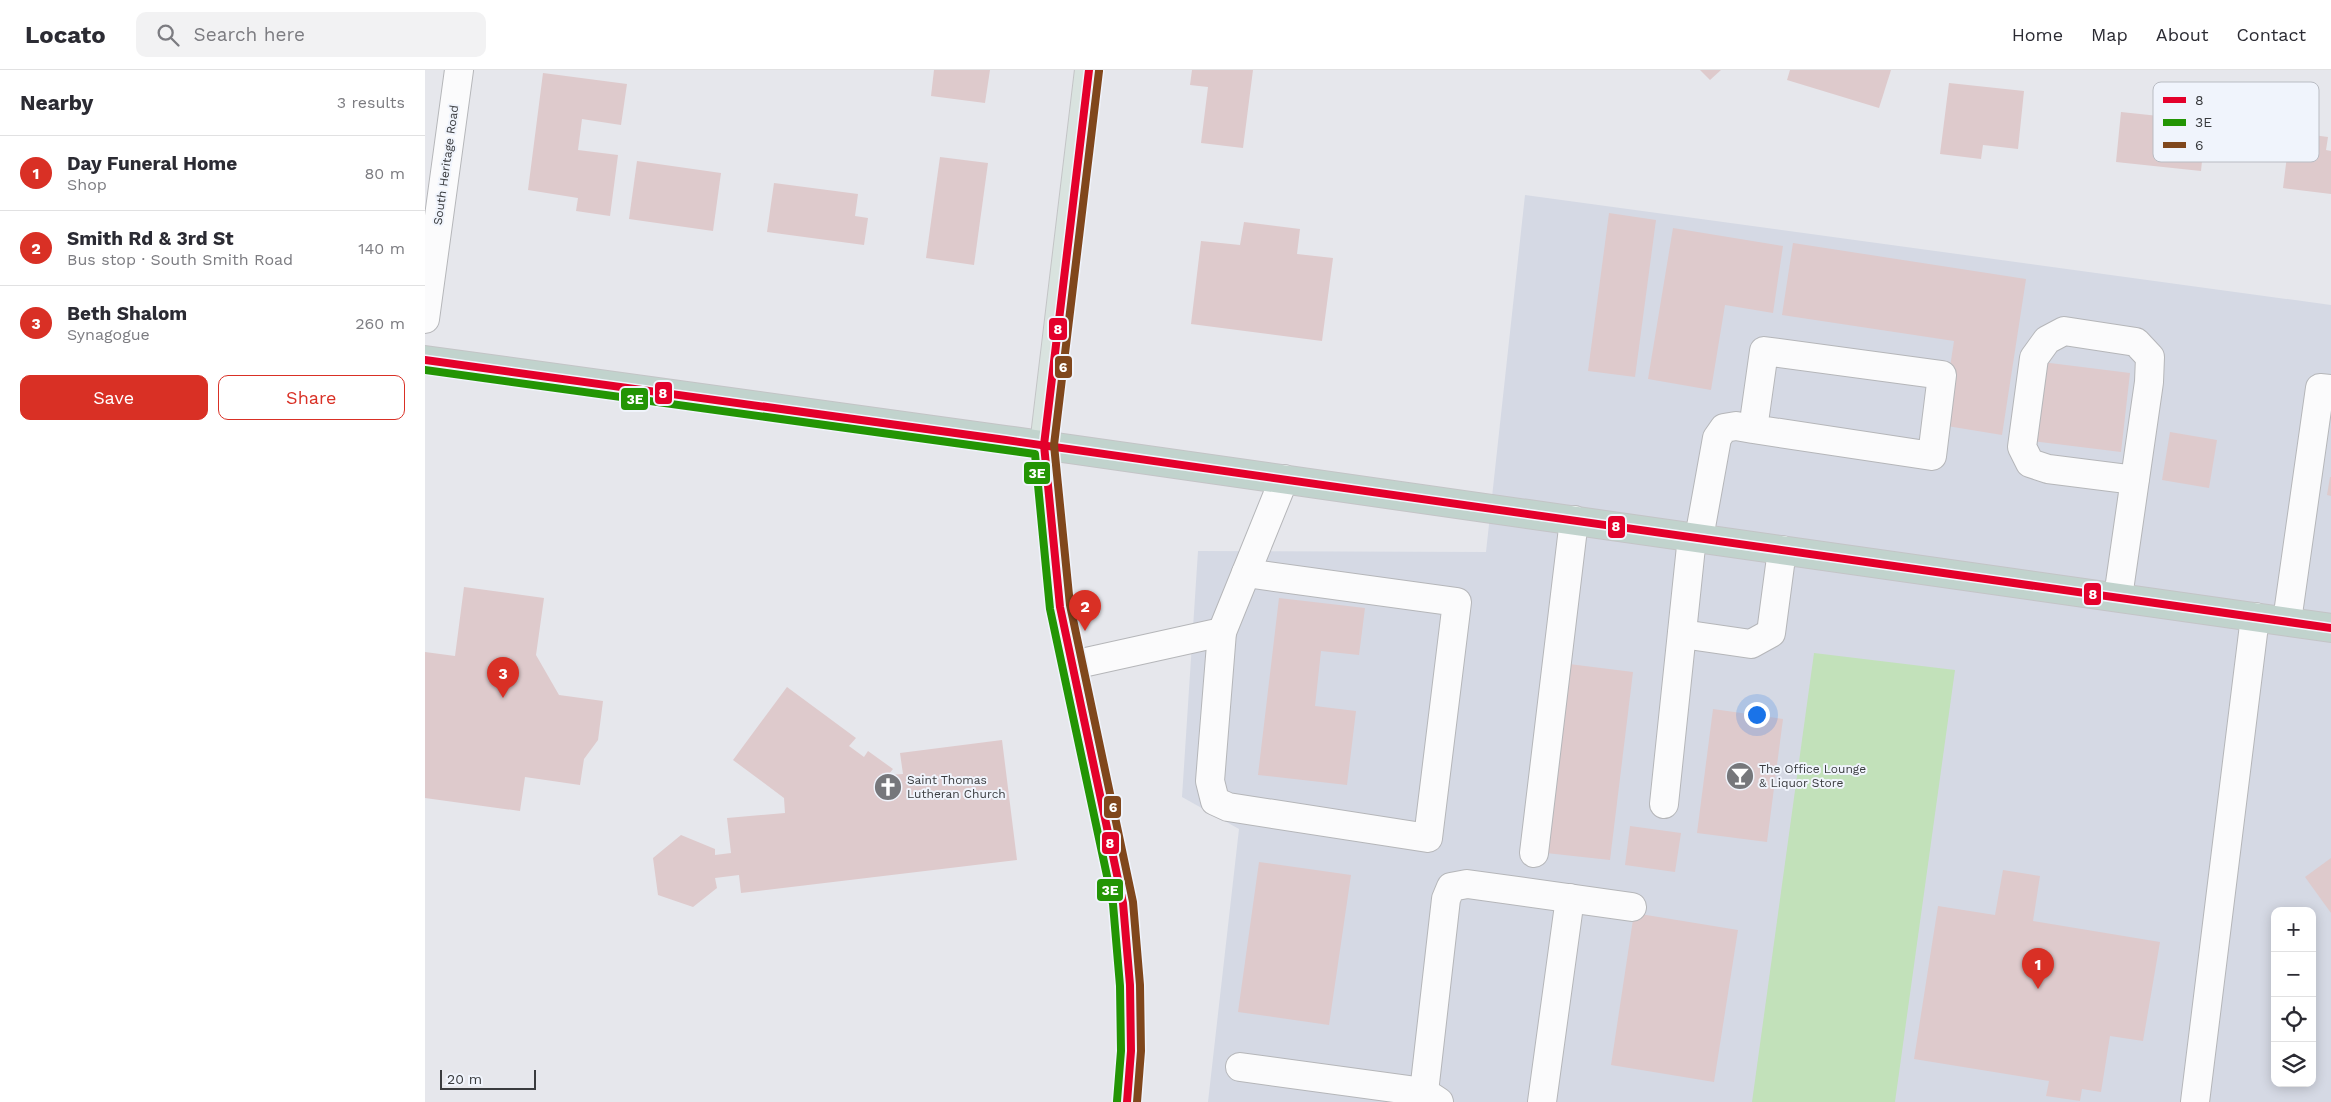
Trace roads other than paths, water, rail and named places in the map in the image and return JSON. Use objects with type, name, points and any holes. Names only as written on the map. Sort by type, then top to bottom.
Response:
[{"type":"highway","points":[[425,360],[1044,445],[2331,628]]},
{"type":"main road","points":[[1089,70],[1044,445],[1060,607],[1123,903],[1130,985],[1131,1051],[1127,1102]]},
{"type":"street","name":"South Heritage Road","points":[[425,319],[459,70]]},
{"type":"street","points":[[2118,597],[2135,480],[2149,382],[2151,356],[2136,342],[2064,331],[2047,340],[2035,358],[2022,447],[2030,463],[2048,469],[2135,480]]},
{"type":"street","points":[[1665,804],[1682,634],[1695,538],[1717,438],[1724,428],[1736,426],[1753,429],[1932,456],[1942,374],[1765,351],[1753,429]]},
{"type":"street","points":[[2287,621],[2320,388],[2331,389]]},
{"type":"street","points":[[1246,573],[1457,602],[1428,838],[1228,807],[1215,801],[1210,782],[1222,632],[1284,479]]},
{"type":"street","points":[[1534,852],[1574,520]]},
{"type":"street","points":[[1682,634],[1751,644],[1771,633],[1782,550]]},
{"type":"street","points":[[2195,1102],[2255,617]]},
{"type":"street","points":[[1073,665],[1222,632]]},
{"type":"street","points":[[1240,1066],[1432,1097],[1446,899],[1451,887],[1467,884],[1632,907]]},
{"type":"street","points":[[1542,1102],[1570,898]]},
{"type":"place","name":"Smith Rd & 3rd St","points":[[1085,631]]},
{"type":"place","name":"Beth Shalom","points":[[503,698]]},
{"type":"place","name":"The Office Lounge & Liquor Store","points":[[1740,776]]},
{"type":"place","name":"Saint Thomas Lutheran Church","points":[[888,787]]},
{"type":"place","name":"Day Funeral Home","points":[[2038,989]]}]
